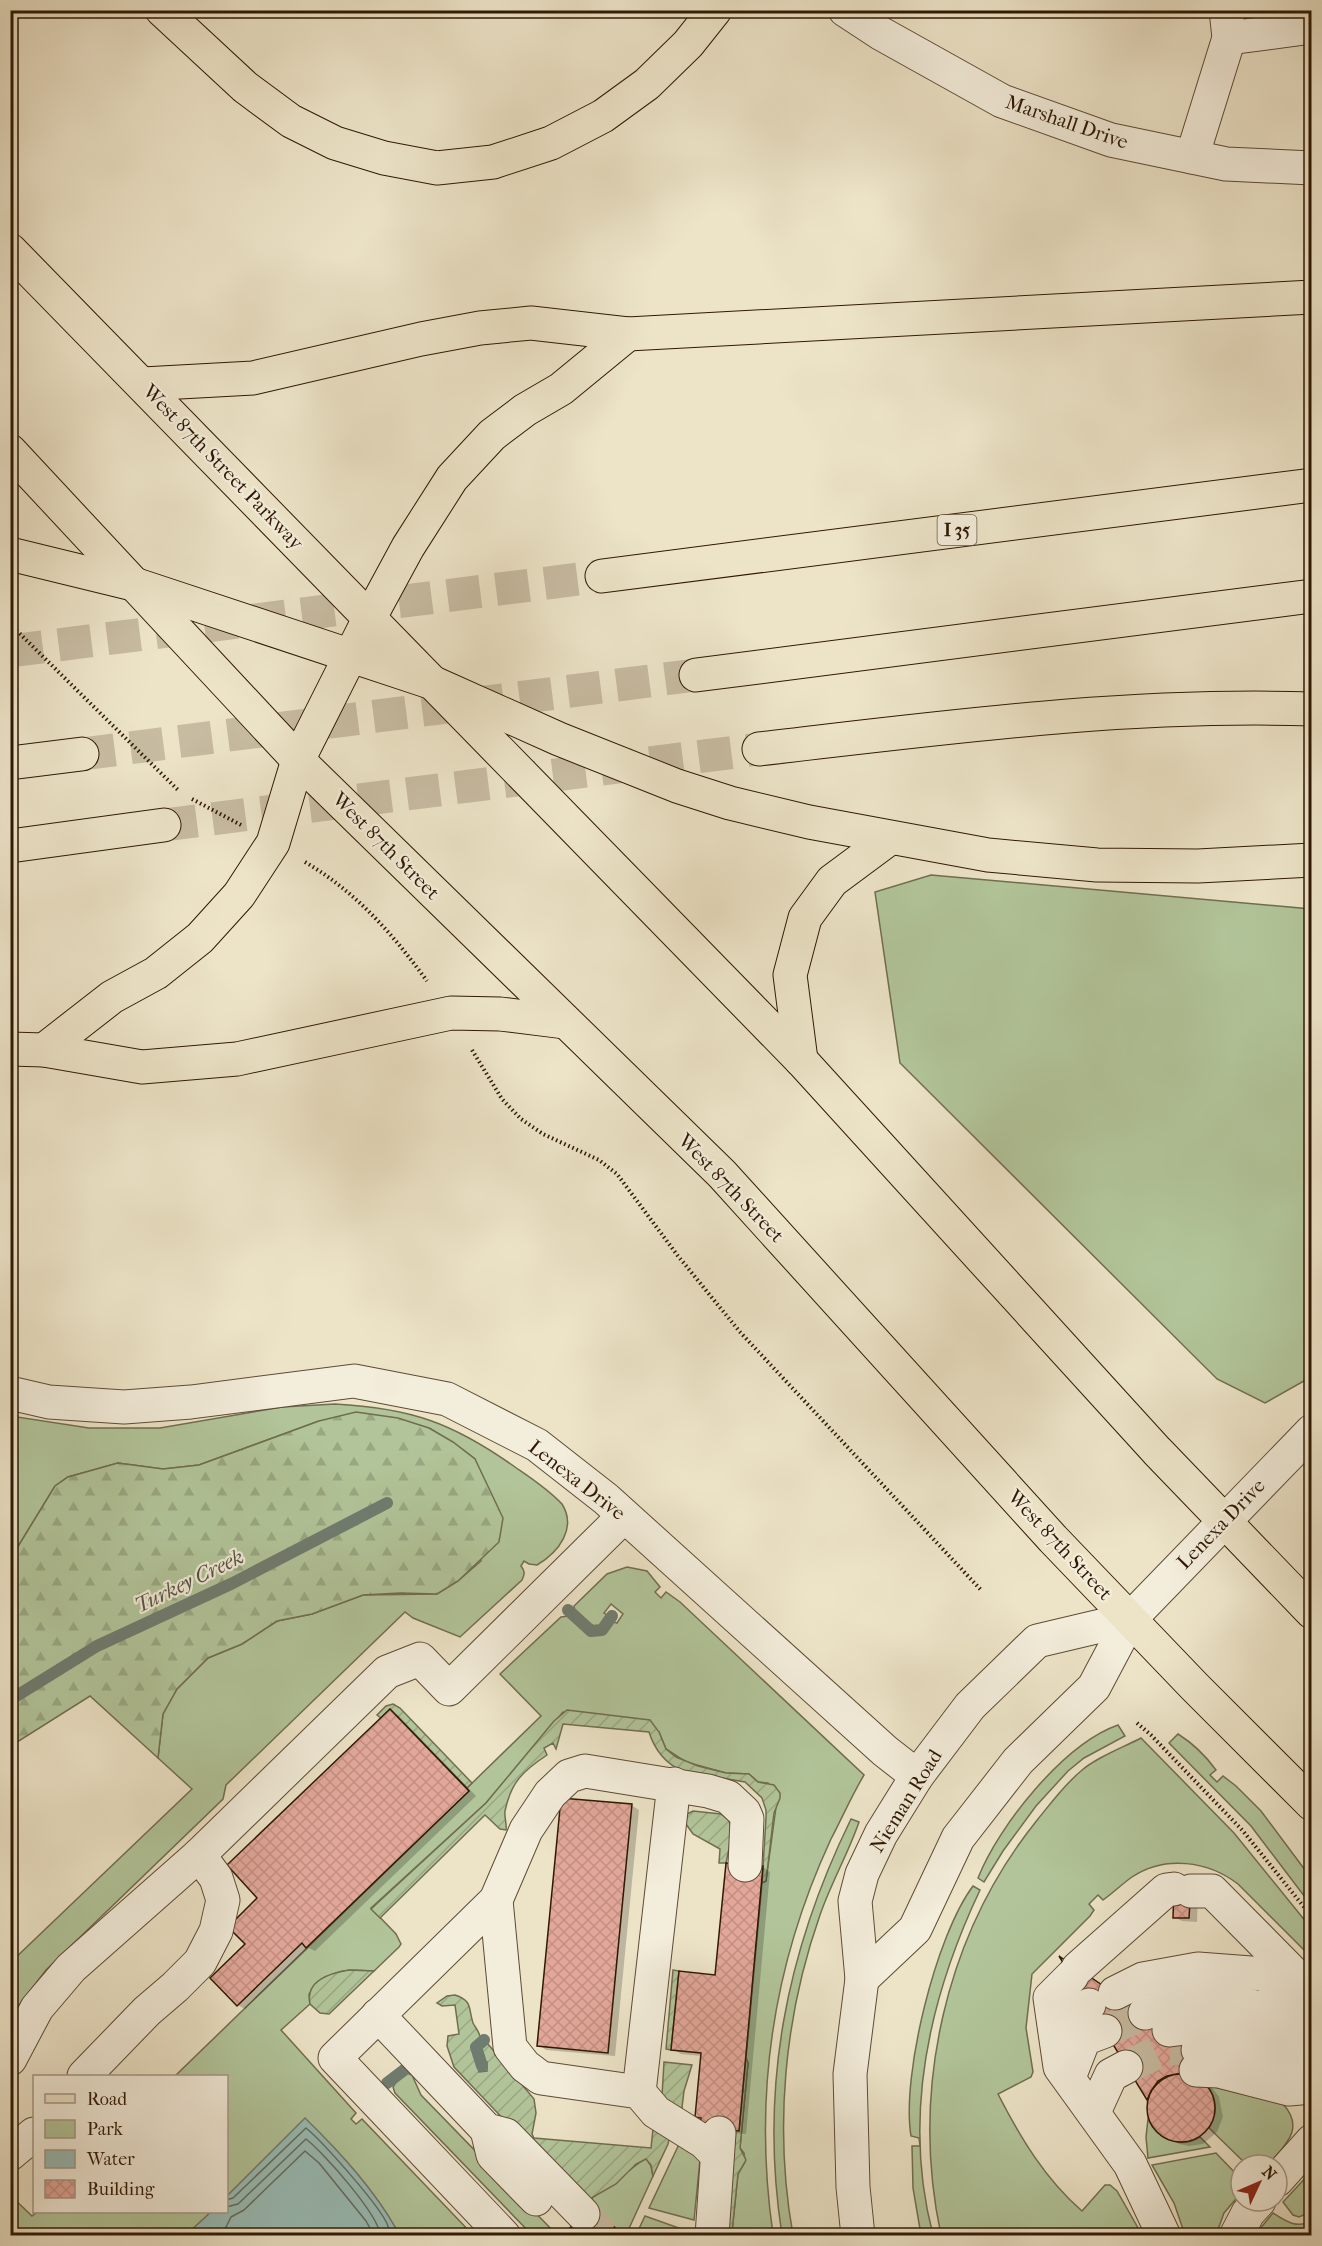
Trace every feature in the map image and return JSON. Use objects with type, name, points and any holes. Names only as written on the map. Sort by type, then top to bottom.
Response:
[{"type":"main road","points":[[162,10],[245,87],[291,122],[334,143],[384,158],[437,168],[493,162],[551,143],[603,116],[647,84],[688,44],[715,10]]},
{"type":"main road","name":"West 87th Street Parkway","points":[[10,250],[435,684]]},
{"type":"main road","points":[[143,384],[253,378],[421,339],[531,323],[628,334],[1311,297]]},
{"type":"main road","points":[[44,1050],[112,997],[156,973],[200,938],[239,895],[273,843],[298,760],[369,619],[408,547],[453,478],[492,435],[525,410],[561,389],[628,334]]},
{"type":"main road","points":[[10,451],[137,585]]},
{"type":"main road","name":"I 35","points":[[602,576],[1311,485]]},
{"type":"main road","points":[[10,554],[137,585],[435,684],[559,739],[677,786],[730,803],[809,822],[988,855],[1097,865],[1198,866],[1311,860]]},
{"type":"main road","name":"West 87th Street","points":[[137,585],[298,760],[722,1174],[1053,1539],[1311,1804]]},
{"type":"main road","points":[[696,675],[1311,596]]},
{"type":"main road","points":[[435,684],[801,1060],[1157,1451],[1311,1612]]},
{"type":"main road","points":[[759,749],[1066,716],[1169,710],[1311,709]]},
{"type":"main road","points":[[10,763],[82,754]]},
{"type":"main road","points":[[10,846],[164,825]]},
{"type":"main road","points":[[801,1060],[790,975],[805,918],[832,881],[890,838]]},
{"type":"main road","points":[[10,1049],[44,1050],[142,1067],[237,1059],[451,1013],[500,1014],[565,1022]]},
{"type":"street","name":"Marshall Drive","points":[[844,10],[880,33],[1002,101],[1111,140],[1226,164],[1311,168]]},
{"type":"street","points":[[1192,157],[1227,24],[1311,27]]},
{"type":"street","name":"Lenexa Drive","points":[[10,1394],[49,1402],[124,1407],[191,1402],[354,1381],[447,1399],[537,1445],[624,1516],[885,1751],[917,1776]]},
{"type":"street","name":"Lenexa Drive","points":[[862,1979],[915,1929],[958,1838],[1018,1761],[1094,1687],[1130,1619],[1311,1431]]},
{"type":"street","points":[[10,2059],[37,2008],[71,1968],[199,1855],[387,1672],[420,1659],[449,1689],[624,1516]]},
{"type":"street","name":"Nieman Road","points":[[858,2235],[853,2187],[850,2074],[862,1979],[855,1901],[862,1874],[880,1834],[917,1776],[970,1706],[1037,1641],[1130,1619]]},
{"type":"street","points":[[504,2235],[335,2058],[496,1900],[526,1830],[550,1794],[569,1776],[585,1771],[674,1784],[728,1797],[744,1812],[747,1819],[745,1864]]},
{"type":"street","points":[[639,2092],[674,1784]]},
{"type":"street","points":[[85,2075],[147,2011],[176,1987],[200,1962],[216,1931],[223,1900],[216,1878],[199,1855]]},
{"type":"street","points":[[1081,2096],[1067,1981],[1166,1890],[1212,1891],[1311,1992]]},
{"type":"street","points":[[496,1900],[510,2047],[525,2066],[541,2078],[639,2092],[657,2112],[704,2142],[718,2142],[712,2235]]},
{"type":"street","points":[[1081,2096],[1097,2056],[1115,2039],[1143,1979],[1198,1969],[1264,1974],[1311,2011]]},
{"type":"street","points":[[1311,2031],[1281,2014],[1226,1999],[1169,2005],[1157,2021],[1233,2027],[1277,2036],[1311,2048]]},
{"type":"street","points":[[378,2015],[487,2130],[506,2135],[575,2222]]},
{"type":"street","points":[[1115,2039],[1069,2017],[1081,2096],[1130,2164],[1164,2235]]},
{"type":"street","points":[[1081,2096],[1124,2097],[1115,2039]]},
{"type":"street","points":[[1311,2065],[1223,2049],[1197,2060],[1219,2071],[1289,2089],[1311,2086]]},
{"type":"street","points":[[10,2154],[33,2135]]},
{"type":"street","points":[[1289,2166],[1311,2141]]},
{"type":"street","points":[[1236,2235],[1248,2213]]},
{"type":"path","points":[[10,624],[183,795],[333,878],[368,910],[404,949],[451,1013],[502,1099],[521,1119],[543,1134],[565,1146],[579,1150],[617,1174],[678,1256],[740,1332],[981,1590]]},
{"type":"path","points":[[1137,1723],[1243,1831],[1311,1917]]},
{"type":"green space","points":[[931,875],[1311,909],[1311,1377],[1265,1403],[1217,1379],[900,1063],[875,892]]},
{"type":"green space","points":[[335,1404],[386,1409],[430,1420],[493,1452],[551,1493],[562,1504],[568,1522],[563,1539],[545,1560],[537,1565],[524,1561],[521,1566],[524,1573],[522,1580],[460,1637],[413,1618],[405,1612],[226,1785],[223,1799],[46,1970],[20,2004],[11,2021],[11,1962],[192,1789],[158,1758],[163,1714],[177,1689],[208,1658],[242,1644],[277,1621],[312,1614],[363,1595],[437,1594],[458,1581],[481,1561],[475,1459],[453,1442],[429,1428],[319,1421],[199,1465],[163,1469],[118,1463],[68,1477],[55,1486],[11,1558],[11,1416],[89,1428],[160,1428],[282,1407]]},
{"type":"green space","points":[[356,1412],[398,1418],[429,1428],[453,1442],[475,1459],[503,1518],[499,1542],[458,1581],[437,1594],[363,1595],[312,1614],[277,1621],[242,1644],[208,1658],[177,1689],[163,1714],[158,1758],[90,1696],[11,1746],[11,1558],[55,1486],[68,1477],[118,1463],[163,1469],[199,1465],[319,1421]]},
{"type":"green space","points":[[627,1567],[647,1571],[660,1587],[655,1592],[661,1598],[666,1592],[680,1602],[864,1775],[831,1839],[811,1887],[794,1935],[781,1983],[772,2032],[765,2132],[767,2183],[773,2234],[732,2232],[738,2174],[745,2162],[744,2153],[740,2148],[762,1883],[766,1881],[776,1807],[768,1783],[758,1782],[749,1774],[726,1773],[686,1762],[666,1749],[659,1732],[563,1712],[486,1803],[371,1908],[396,1934],[401,1944],[399,1947],[374,1971],[353,1970],[331,1975],[309,1994],[310,2004],[281,2030],[356,2113],[351,2119],[356,2124],[362,2119],[473,2235],[393,2235],[395,2227],[365,2184],[305,2119],[228,2195],[228,2075],[176,2075],[469,1791],[467,1788],[541,1716],[500,1674],[561,1617],[568,1616],[585,1631],[594,1635],[614,1622],[617,1623],[623,1614],[611,1604],[604,1613],[607,1615],[601,1626],[594,1629],[578,1617],[574,1606],[607,1574]]},
{"type":"green space","points":[[393,1704],[400,1708],[472,1783],[467,1788],[390,1709],[381,1718],[377,1715],[386,1706]]},
{"type":"green space","points":[[567,1710],[650,1720],[659,1732],[666,1749],[676,1757],[698,1766],[726,1773],[749,1774],[758,1782],[774,1785],[780,1793],[780,1798],[774,1813],[766,1881],[762,1883],[766,1810],[762,1798],[745,1782],[682,1771],[661,1756],[649,1732],[563,1724],[556,1749],[553,1743],[544,1748],[547,1755],[519,1778],[511,1792],[505,1811],[506,1830],[500,1829],[485,1815],[380,1918],[371,1909],[486,1803],[554,1721]]},
{"type":"green space","points":[[1118,1725],[1125,1736],[1084,1758],[1068,1771],[1036,1806],[1003,1851],[984,1882],[978,1878],[1001,1834],[1036,1789],[1076,1749]]},
{"type":"green space","points":[[1178,1734],[1194,1746],[1212,1765],[1216,1770],[1210,1775],[1217,1782],[1223,1776],[1261,1811],[1311,1878],[1311,1905],[1251,1826],[1169,1743]]},
{"type":"green space","points":[[1141,1738],[1234,1833],[1311,1928],[1311,1957],[1238,1884],[1226,1876],[1200,1866],[1172,1863],[1158,1866],[1132,1877],[1103,1900],[1098,1895],[1089,1904],[1094,1910],[1090,1916],[1032,1974],[1026,2028],[1033,2072],[1031,2077],[998,2094],[1034,2157],[1069,2199],[1082,2211],[1105,2185],[1110,2185],[1117,2191],[1142,2235],[941,2235],[932,2180],[930,2125],[934,2070],[943,2016],[958,1963],[979,1912],[1006,1864],[1053,1800],[1087,1766]]},
{"type":"green space","points":[[693,1811],[721,1814],[729,1820],[732,1834],[726,1863],[719,1863],[720,1849],[693,1834],[686,1824],[687,1814]]},
{"type":"green space","points":[[851,1819],[859,1822],[820,1915],[798,1993],[791,2033],[786,2074],[784,2155],[793,2235],[782,2235],[776,2180],[774,2127],[777,2074],[784,2022],[795,1970],[810,1919],[828,1869]]},
{"type":"green space","points":[[973,1886],[980,1890],[947,1973],[935,2016],[926,2059],[921,2102],[920,2146],[919,2138],[911,2136],[909,2110],[911,2079],[924,2007],[946,1937],[959,1908]]},
{"type":"green space","points":[[349,1970],[374,1971],[329,2014],[320,2013],[310,2004],[311,1989],[315,1983],[327,1976]]},
{"type":"green space","points":[[673,1970],[679,1971],[671,2050],[666,2049]]},
{"type":"green space","points":[[455,1995],[465,2000],[469,2006],[473,2023],[480,2035],[474,2045],[479,2062],[479,2072],[487,2071],[487,2062],[482,2062],[479,2049],[488,2044],[534,2099],[536,2113],[532,2134],[534,2138],[651,2148],[653,2129],[670,2135],[653,2176],[651,2165],[646,2159],[636,2164],[616,2184],[593,2197],[585,2205],[454,2067],[447,2046],[448,2036],[459,2034],[455,2005],[442,2006],[437,2003],[447,1996]]},
{"type":"green space","points":[[746,2058],[748,2063],[740,2148],[746,2160],[738,2174],[732,2232],[726,2231]]},
{"type":"green space","points":[[664,2062],[692,2065],[684,2091],[681,2116],[662,2096]]},
{"type":"green space","points":[[407,2073],[412,2075],[421,2095],[557,2235],[532,2235],[395,2093],[393,2087],[398,2079]]},
{"type":"green space","points":[[1207,2085],[1283,2104],[1293,2121],[1293,2129],[1286,2144],[1278,2153],[1235,2153],[1209,2128],[1214,2117],[1213,2096]]},
{"type":"green space","points":[[1148,2119],[1158,2132],[1170,2140],[1185,2142],[1200,2137],[1210,2147],[1148,2158],[1146,2137]]},
{"type":"green space","points":[[681,2140],[700,2160],[694,2220],[649,2208]]},
{"type":"green space","points":[[912,2146],[920,2146],[924,2191],[933,2235],[921,2235],[913,2188]]},
{"type":"green space","points":[[1216,2153],[1229,2167],[1229,2207],[1224,2213],[1216,2235],[1185,2235],[1174,2203],[1152,2165]]},
{"type":"green space","points":[[646,2158],[653,2176],[626,2235],[622,2235],[590,2201]]},
{"type":"green space","points":[[1311,2172],[1311,2212],[1299,2217],[1293,2215],[1289,2210],[1289,2196]]},
{"type":"green space","points":[[10,2195],[32,2216],[36,2213],[210,2213],[186,2235],[11,2235]]},
{"type":"green space","points":[[1273,2213],[1292,2223],[1311,2222],[1311,2235],[1254,2236]]},
{"type":"green space","points":[[645,2216],[693,2233],[693,2235],[636,2235]]},
{"type":"water","points":[[305,2118],[342,2156],[376,2198],[395,2227],[393,2235],[186,2235],[210,2213],[228,2213],[228,2195]]},
{"type":"building","points":[[390,1709],[469,1791],[306,1948],[302,1943],[237,2006],[210,1978],[245,1944],[228,1927],[257,1898],[227,1865]]},
{"type":"building","points":[[561,1798],[632,1804],[608,2053],[537,2046]]},
{"type":"building","points":[[726,1863],[763,1866],[739,2131],[700,2127],[701,2118],[695,2117],[701,2053],[671,2050],[679,1971],[715,1975]]},
{"type":"building","points":[[1174,1884],[1191,1886],[1189,1918],[1173,1918]]},
{"type":"building","points":[[1059,1956],[1178,2036],[1198,2045],[1182,2073],[1167,2076],[1158,2081],[1147,2100]]},
{"type":"building","points":[[1174,2074],[1188,2074],[1200,2079],[1210,2089],[1215,2108],[1210,2127],[1200,2137],[1188,2142],[1174,2142],[1162,2137],[1152,2127],[1147,2115],[1147,2101],[1152,2089],[1162,2079]]},
{"type":"building","points":[[592,2205],[616,2229],[609,2236],[562,2236]]},
{"type":"waterway","name":"Turkey Creek","points":[[10,1700],[97,1646],[233,1583],[387,1503]]},
{"type":"waterway","points":[[568,1610],[591,1631],[602,1630],[612,1616]]},
{"type":"waterway","points":[[482,2066],[476,2047],[484,2040]]},
{"type":"waterway","points":[[387,2083],[408,2067]]},
{"type":"tunnel","points":[[10,651],[602,576]]},
{"type":"tunnel","points":[[82,754],[696,675]]},
{"type":"tunnel","points":[[164,825],[759,749]]},
{"type":"tunnel","points":[[1105,2031],[1145,2013]]},
{"type":"tunnel","points":[[1126,2067],[1167,2048],[1198,2050]]},
{"type":"tunnel","points":[[583,2214],[604,2236]]}]
